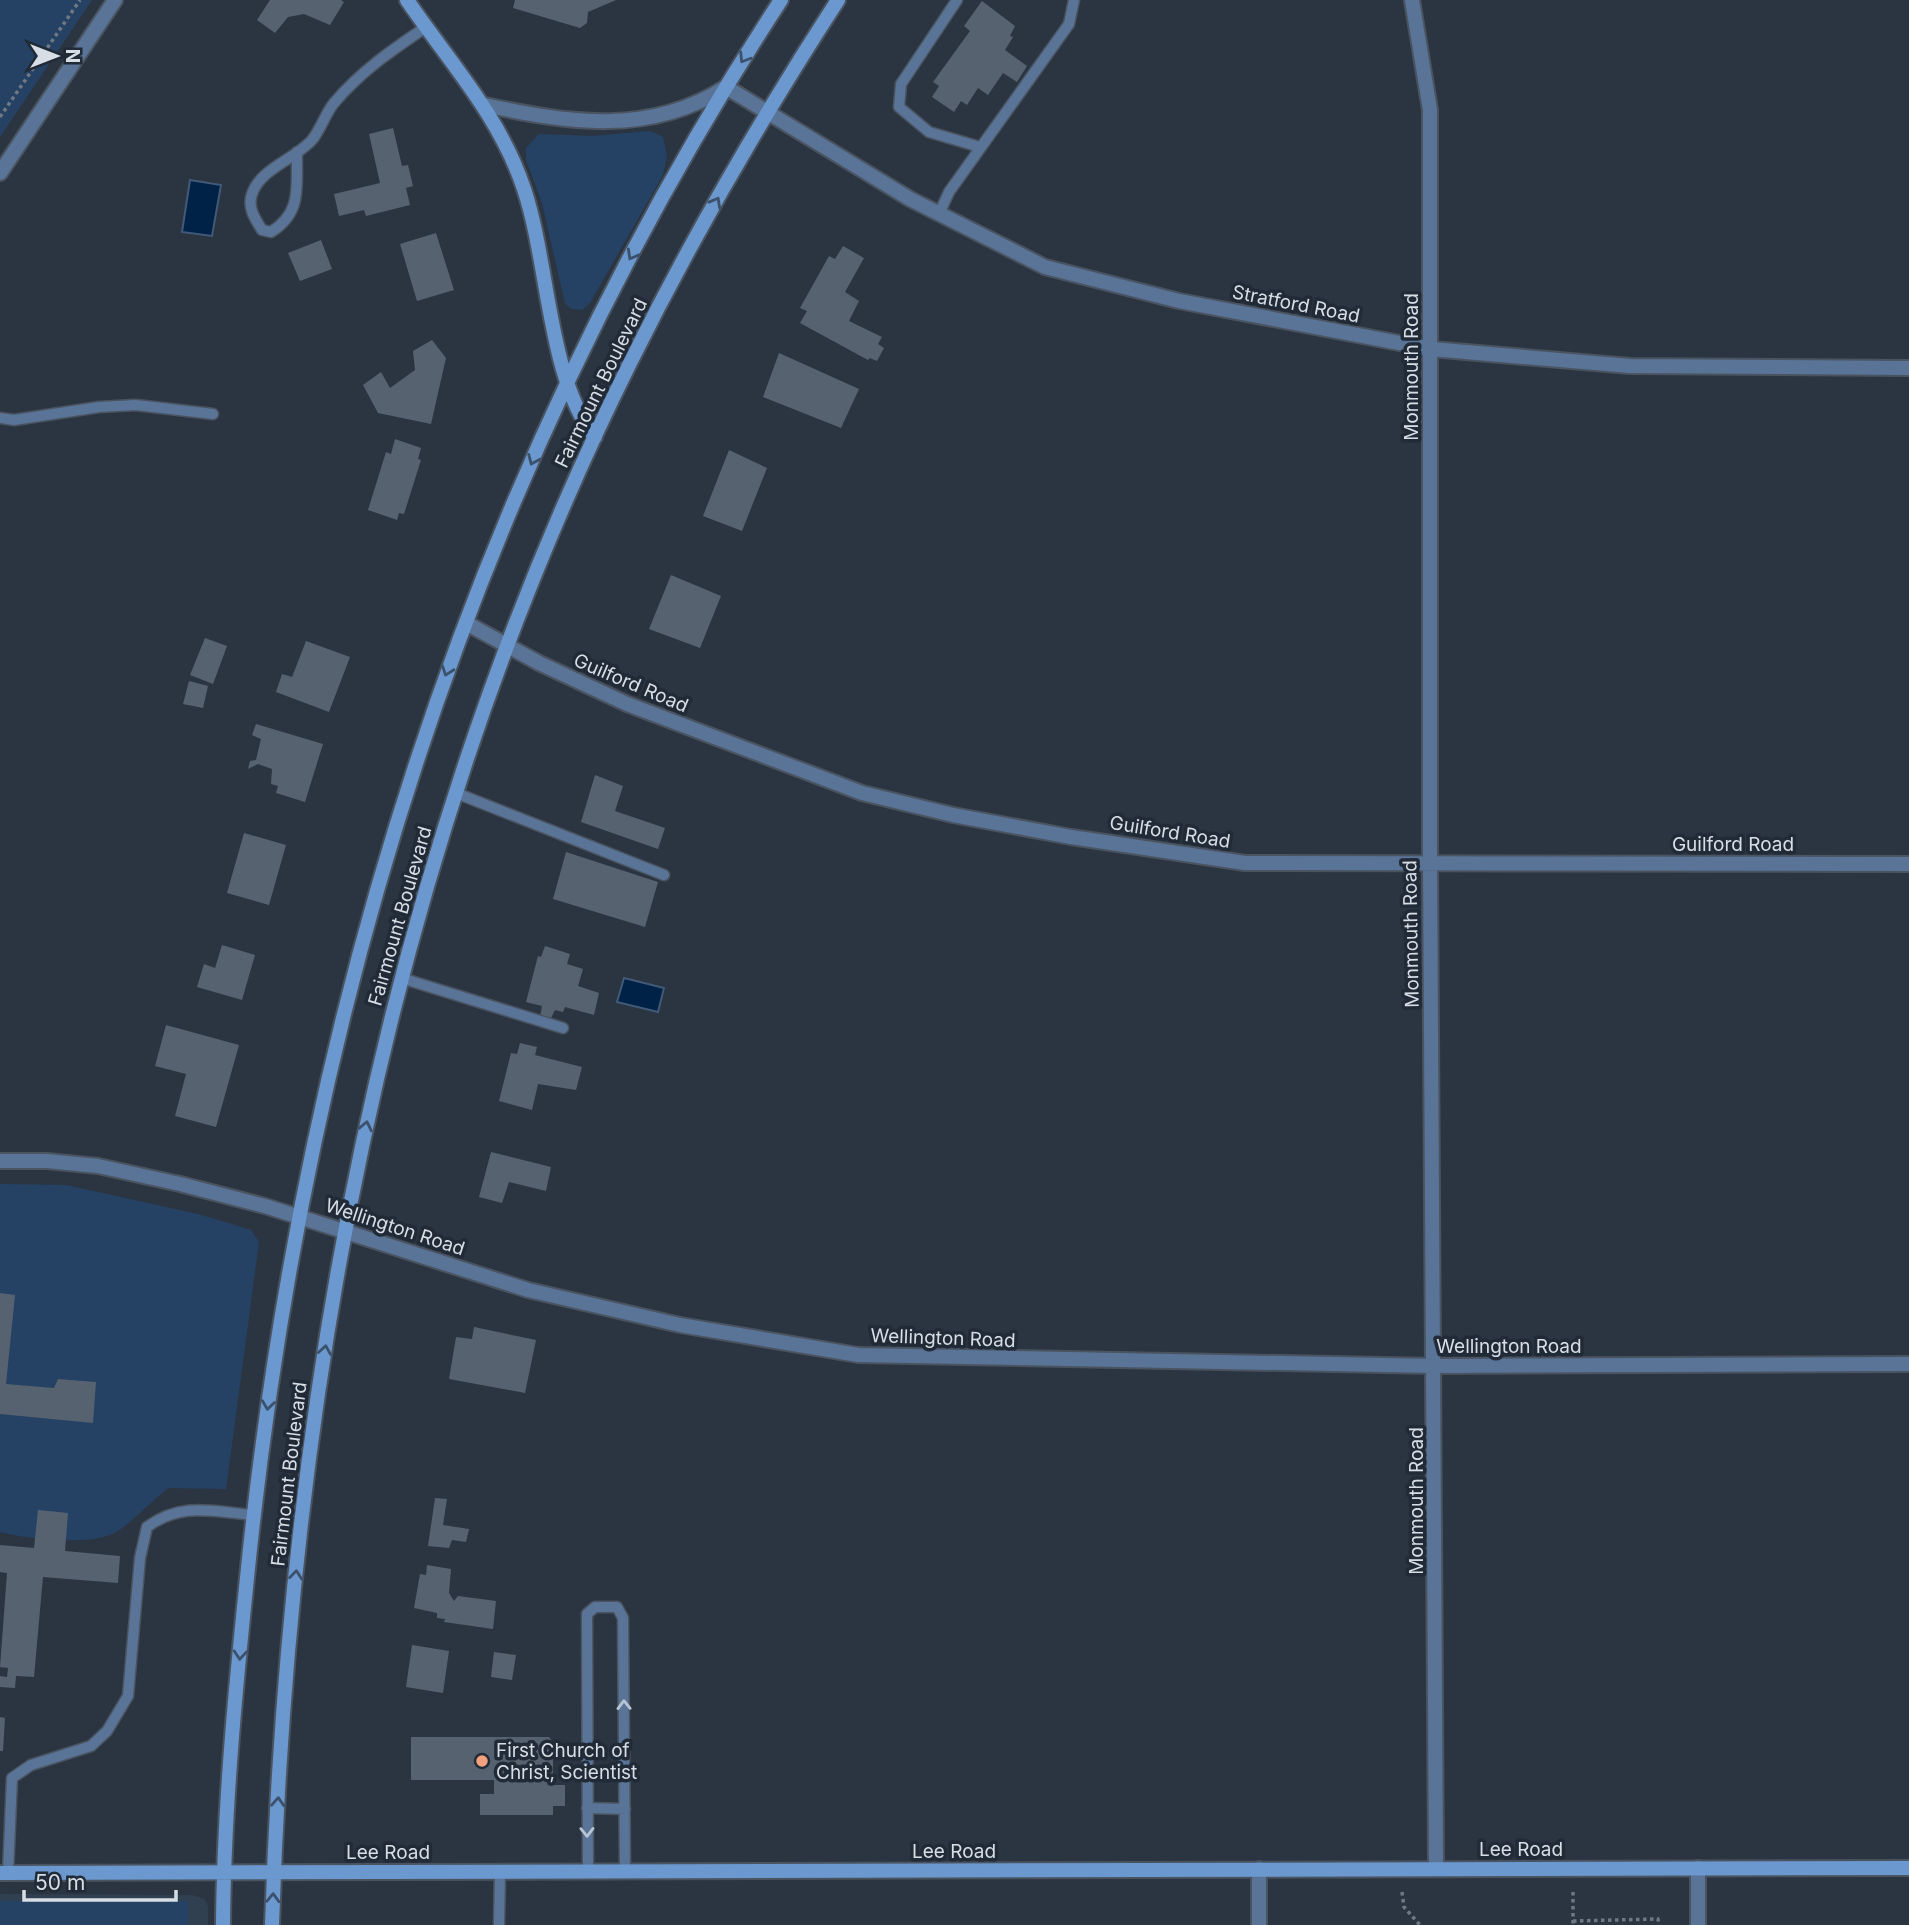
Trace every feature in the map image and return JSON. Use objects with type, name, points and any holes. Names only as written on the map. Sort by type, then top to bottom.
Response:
[{"type":"main road","points":[[407,0],[485,105],[515,164],[533,215],[567,385],[580,417],[595,437]]},
{"type":"main road","name":"Fairmount Boulevard","points":[[223,1925],[224,1871],[239,1663],[254,1515],[297,1216],[333,1049],[372,904],[417,755],[466,623],[567,385],[623,270],[726,87],[781,0]]},
{"type":"main road","name":"Fairmount Boulevard","points":[[271,1925],[284,1703],[303,1511],[344,1231],[401,978],[456,793],[508,647],[595,437],[662,301],[767,112],[838,0]]},
{"type":"main road","name":"Lee Road","points":[[4,1873],[274,1870],[625,1872],[1909,1868]]},
{"type":"street","points":[[0,173],[114,0]]},
{"type":"street","name":"Monmouth Road","points":[[1412,0],[1430,110],[1430,863],[1436,1869]]},
{"type":"street","points":[[485,105],[564,121],[615,122],[680,111],[726,87]]},
{"type":"street","name":"Stratford Road","points":[[726,87],[855,168],[1045,267],[1179,301],[1431,349],[1630,366],[1909,368]]},
{"type":"street","name":"Guilford Road","points":[[466,623],[587,687],[697,733],[862,793],[927,809],[1070,837],[1245,863],[1909,864]]},
{"type":"street","name":"Wellington Road","points":[[0,1161],[47,1161],[98,1166],[180,1184],[297,1216],[528,1290],[680,1325],[858,1355],[1435,1366],[1909,1364]]},
{"type":"street","points":[[1698,1868],[1698,1925]]},
{"type":"street","points":[[1259,1869],[1259,1925]]},
{"type":"lane","points":[[957,0],[901,84],[899,107],[929,132],[980,148]]},
{"type":"lane","points":[[939,214],[949,192],[1069,24],[1074,0]]},
{"type":"lane","points":[[297,152],[296,200],[288,221],[271,232],[262,230],[252,213],[251,195],[265,177],[312,140],[332,105],[369,65],[426,27]]},
{"type":"lane","points":[[0,418],[14,419],[99,407],[136,405],[213,414]]},
{"type":"lane","points":[[456,793],[664,875]]},
{"type":"lane","points":[[401,978],[563,1028]]},
{"type":"lane","points":[[4,1873],[12,1778],[31,1765],[90,1746],[107,1731],[128,1696],[140,1558],[147,1527],[162,1516],[180,1509],[254,1515]]},
{"type":"lane","points":[[589,1872],[587,1614],[595,1607],[617,1607],[623,1618],[625,1872]]},
{"type":"lane","points":[[587,1808],[625,1809]]},
{"type":"lane","points":[[499,1925],[500,1872]]},
{"type":"path","points":[[0,117],[80,0]]},
{"type":"path","points":[[1402,1892],[1404,1907],[1420,1925]]},
{"type":"path","points":[[1573,1892],[1573,1923],[1658,1919],[1659,1925]]},
{"type":"shaded area","points":[[0,0],[92,0],[0,137]]},
{"type":"shaded area","points":[[650,131],[663,137],[667,156],[663,175],[590,303],[582,310],[571,309],[565,303],[542,203],[526,160],[526,148],[539,134],[593,136]]},
{"type":"shaded area","points":[[190,180],[221,185],[212,236],[182,232]]},
{"type":"shaded area","points":[[624,978],[664,988],[658,1012],[617,1002]]},
{"type":"shaded area","points":[[0,1184],[66,1185],[198,1214],[251,1230],[259,1242],[226,1489],[168,1488],[118,1531],[93,1539],[43,1539],[0,1532]]},
{"type":"shaded area","points":[[0,1894],[192,1895],[204,1899],[208,1906],[208,1925],[0,1925]]},
{"type":"shaded area","points":[[0,1901],[188,1901],[188,1925],[0,1925]]},
{"type":"building","points":[[270,0],[344,2],[330,25],[304,14],[288,17],[275,33],[257,20]]},
{"type":"building","points":[[515,0],[616,0],[588,12],[587,23],[580,28],[513,8]]},
{"type":"building","points":[[982,1],[1015,26],[1010,36],[1013,37],[1005,50],[1027,66],[1017,82],[1003,73],[988,95],[978,88],[967,105],[961,101],[954,112],[932,97],[939,86],[933,82],[970,31],[964,26]]},
{"type":"building","points":[[393,128],[402,166],[408,165],[413,186],[406,188],[410,205],[366,216],[364,210],[339,216],[334,194],[380,183],[369,134]]},
{"type":"building","points":[[436,233],[454,290],[417,301],[400,244]]},
{"type":"building","points":[[321,240],[332,269],[300,281],[288,253]]},
{"type":"building","points":[[843,246],[864,258],[845,292],[859,301],[849,321],[882,337],[878,344],[884,348],[877,361],[870,358],[868,360],[800,323],[807,311],[800,308],[829,256],[835,259]]},
{"type":"building","points":[[432,340],[446,358],[431,424],[378,413],[363,385],[381,372],[390,388],[415,370],[413,351]]},
{"type":"building","points":[[779,353],[859,389],[841,428],[763,397]]},
{"type":"building","points":[[395,439],[421,448],[418,459],[421,460],[404,514],[399,513],[397,520],[368,510],[386,452],[391,454]]},
{"type":"building","points":[[729,450],[767,468],[742,531],[703,516]]},
{"type":"building","points":[[671,575],[721,596],[700,648],[649,629]]},
{"type":"building","points":[[205,638],[227,646],[213,684],[190,675]]},
{"type":"building","points":[[306,641],[350,657],[329,712],[276,692],[282,674],[292,677]]},
{"type":"building","points":[[189,681],[208,686],[203,708],[183,704]]},
{"type":"building","points":[[256,724],[323,744],[305,802],[276,793],[278,786],[271,784],[272,769],[258,764],[248,769],[250,761],[256,760],[261,739],[252,735]]},
{"type":"building","points":[[595,775],[623,786],[615,811],[665,828],[658,849],[581,822]]},
{"type":"building","points":[[244,833],[286,845],[269,905],[227,893]]},
{"type":"building","points":[[566,852],[658,882],[645,927],[553,899]]},
{"type":"building","points":[[222,945],[255,955],[242,1000],[197,987],[204,964],[215,968]]},
{"type":"building","points":[[545,946],[570,954],[567,964],[583,969],[578,986],[599,993],[594,1015],[565,1007],[563,1012],[555,1010],[550,1020],[540,1017],[542,1006],[526,1002],[538,956],[541,957]]},
{"type":"building","points":[[166,1025],[239,1045],[216,1127],[175,1116],[186,1074],[155,1066]]},
{"type":"building","points":[[520,1043],[537,1047],[535,1055],[582,1067],[576,1090],[538,1084],[532,1110],[499,1101],[511,1053],[517,1054]]},
{"type":"building","points":[[491,1152],[551,1167],[546,1191],[509,1182],[502,1203],[479,1197]]},
{"type":"building","points":[[0,1293],[15,1295],[6,1384],[54,1388],[58,1379],[96,1382],[93,1423],[0,1414]]},
{"type":"building","points":[[474,1327],[536,1340],[525,1393],[449,1379],[456,1337],[472,1339]]},
{"type":"building","points":[[435,1498],[447,1499],[443,1525],[469,1529],[466,1542],[452,1540],[449,1548],[428,1546]]},
{"type":"building","points":[[38,1510],[68,1513],[65,1551],[120,1556],[118,1583],[43,1577],[34,1677],[16,1676],[15,1688],[0,1687],[0,1676],[7,1677],[8,1668],[0,1667],[7,1573],[0,1572],[0,1545],[34,1548]]},
{"type":"building","points":[[427,1565],[451,1569],[449,1593],[454,1601],[458,1596],[496,1601],[493,1629],[444,1622],[445,1619],[437,1618],[437,1613],[414,1608],[420,1574],[426,1575]]},
{"type":"building","points":[[412,1645],[449,1651],[443,1693],[406,1687]]},
{"type":"building","points":[[494,1652],[516,1655],[512,1680],[491,1677]]},
{"type":"building","points":[[0,1717],[5,1718],[3,1751],[0,1751]]},
{"type":"building","name":"First Church of Christ, Scientist","points":[[411,1737],[549,1737],[553,1742],[553,1785],[565,1785],[565,1806],[553,1806],[553,1815],[480,1815],[480,1794],[494,1794],[494,1780],[411,1780]]},
{"type":"place","name":"First Church of Christ, Scientist","points":[[482,1761]]}]
